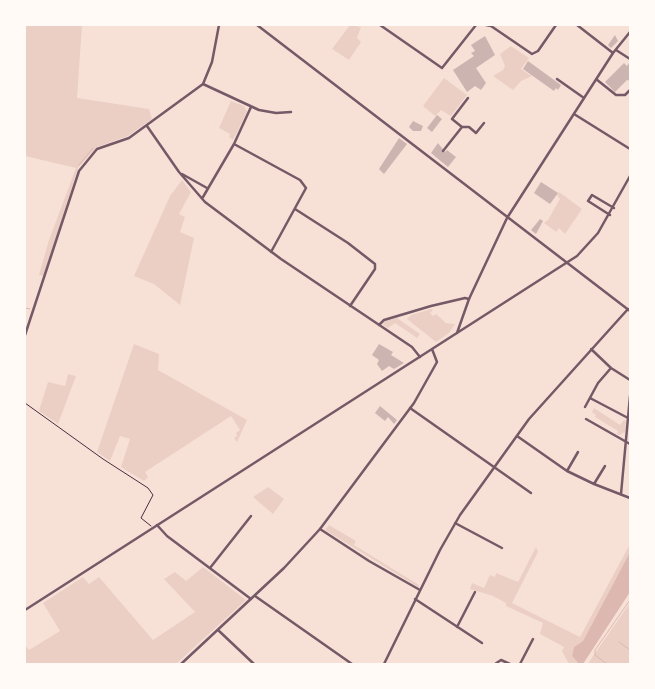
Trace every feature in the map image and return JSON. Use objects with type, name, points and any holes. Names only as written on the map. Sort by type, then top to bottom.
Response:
[{"type":"street","points":[[25,335],[79,171],[97,149],[129,138],[202,84],[212,62],[219,25]]},
{"type":"street","points":[[257,25],[436,160],[507,218],[568,262],[629,310],[563,380],[494,467],[455,524],[415,599],[384,664]]},
{"type":"street","points":[[380,25],[442,68],[476,25]]},
{"type":"street","points":[[486,25],[491,26],[532,54],[538,51],[556,25]]},
{"type":"street","points":[[577,25],[614,51],[630,59]]},
{"type":"street","points":[[456,334],[469,299],[507,218],[614,51],[630,32]]},
{"type":"street","points":[[557,79],[584,98]]},
{"type":"street","points":[[596,79],[616,95],[625,95],[630,90]]},
{"type":"street","points":[[202,84],[251,107],[270,113],[291,112]]},
{"type":"street","points":[[468,98],[452,119],[462,127],[468,127],[476,134],[484,124]]},
{"type":"street","points":[[203,197],[234,144],[251,107]]},
{"type":"street","points":[[575,112],[630,149]]},
{"type":"street","points":[[147,126],[179,172],[194,191],[203,197],[205,202],[271,252],[412,347],[420,357]]},
{"type":"street","points":[[443,151],[462,127]]},
{"type":"street","points":[[234,144],[303,183],[306,188],[271,252]]},
{"type":"street","points":[[179,172],[207,188]]},
{"type":"street","points":[[25,610],[568,262],[593,240],[610,215],[630,176]]},
{"type":"street","points":[[610,215],[588,201],[592,195],[614,208]]},
{"type":"street","points":[[295,209],[348,243],[375,264],[374,269],[350,306]]},
{"type":"street","points":[[379,325],[384,320],[431,306],[465,298],[469,299]]},
{"type":"street","points":[[180,664],[255,596],[320,529],[410,408],[437,362],[432,349]]},
{"type":"street","points":[[591,350],[611,368],[630,380]]},
{"type":"street","points":[[585,407],[598,383],[611,368]]},
{"type":"street","points":[[621,494],[630,396]]},
{"type":"street","points":[[590,398],[628,418]]},
{"type":"street","points":[[410,408],[531,493]]},
{"type":"street","points":[[586,420],[630,444]]},
{"type":"street","points":[[517,436],[567,471],[630,498]]},
{"type":"street","points":[[567,471],[578,452]]},
{"type":"street","points":[[594,484],[604,466]]},
{"type":"street","points":[[210,568],[251,516]]},
{"type":"street","points":[[455,524],[502,548]]},
{"type":"street","points":[[157,525],[167,536],[251,599]]},
{"type":"street","points":[[320,529],[369,561],[420,590]]},
{"type":"street","points":[[457,627],[475,592]]},
{"type":"street","points":[[255,596],[352,664]]},
{"type":"street","points":[[415,599],[482,643]]},
{"type":"street","points":[[218,630],[254,664]]},
{"type":"street","points":[[520,664],[534,639]]},
{"type":"street","points":[[495,664],[502,660],[510,664]]},
{"type":"path","points":[[25,403],[103,459],[148,488],[153,495],[141,518],[153,527]]},
{"type":"shaded area","points":[[25,25],[82,25],[77,98],[149,109],[152,119],[128,136],[97,147],[78,168],[44,276],[39,275],[49,240],[76,168],[25,156]]},
{"type":"shaded area","points":[[350,25],[361,27],[357,38],[361,42],[349,60],[332,49]]},
{"type":"shaded area","points":[[511,46],[529,58],[521,69],[532,76],[521,81],[513,90],[493,76],[503,70],[505,66],[500,54]]},
{"type":"shaded area","points":[[444,78],[467,95],[451,116],[441,110],[435,116],[423,106]]},
{"type":"shaded area","points":[[231,101],[244,106],[247,112],[233,140],[229,137],[230,134],[219,128]]},
{"type":"shaded area","points":[[182,180],[191,192],[179,214],[185,217],[180,232],[194,238],[180,305],[154,284],[134,276],[170,196]]},
{"type":"shaded area","points":[[559,192],[582,209],[565,234],[559,228],[556,232],[544,223],[548,220],[560,199],[557,195]]},
{"type":"shaded area","points":[[433,310],[430,313],[433,316],[436,314],[446,323],[455,324],[449,333],[436,342],[407,319],[411,315]]},
{"type":"shaded area","points":[[397,318],[420,334],[417,338],[395,323],[388,328],[383,325],[385,321]]},
{"type":"shaded area","points":[[134,344],[159,354],[158,370],[247,420],[237,442],[234,438],[240,430],[231,416],[145,472],[148,477],[144,481],[121,467],[130,439],[120,436],[110,461],[97,452]]},
{"type":"shaded area","points":[[68,374],[76,376],[58,424],[39,411],[48,382],[65,386]]},
{"type":"shaded area","points":[[594,408],[620,425],[624,420],[626,421],[625,432],[620,435],[617,434],[618,431],[595,417],[596,415],[592,412]]},
{"type":"shaded area","points":[[268,487],[284,499],[273,514],[253,497]]},
{"type":"shaded area","points":[[329,525],[356,541],[354,545],[419,585],[418,587],[325,530]]},
{"type":"shaded area","points":[[630,544],[630,552],[583,641],[574,647],[572,656],[579,664],[569,664],[562,651],[564,647],[540,634],[543,623],[506,606],[506,603],[493,596],[470,589],[472,583],[484,588],[490,575],[495,577],[496,573],[518,582],[536,547],[538,552],[512,603],[580,637]]},
{"type":"shaded area","points":[[630,552],[630,592],[583,664],[579,664],[572,656],[574,647],[583,641]]},
{"type":"shaded area","points":[[203,567],[246,600],[176,664],[25,664],[25,645],[29,650],[60,631],[43,603],[83,577],[89,584],[99,577],[153,640],[195,612],[164,579],[175,572],[186,581]]},
{"type":"shaded area","points":[[630,603],[630,664],[588,664],[593,656]]},
{"type":"building","points":[[615,35],[618,41],[611,48],[608,45]]},
{"type":"building","points":[[485,36],[495,55],[476,68],[486,83],[481,90],[475,86],[467,92],[453,70],[474,56],[471,53],[475,51],[471,45]]},
{"type":"building","points":[[528,61],[561,85],[558,90],[556,88],[554,91],[523,69]]},
{"type":"building","points":[[630,62],[630,81],[627,80],[615,92],[605,82],[624,63],[627,66]]},
{"type":"building","points":[[437,115],[442,119],[432,132],[427,128]]},
{"type":"building","points":[[413,121],[423,126],[421,131],[413,131],[409,127]]},
{"type":"building","points":[[399,138],[407,144],[384,174],[379,169]]},
{"type":"building","points":[[438,143],[445,152],[447,150],[456,157],[448,167],[431,153]]},
{"type":"building","points":[[541,182],[558,193],[550,204],[534,193]]},
{"type":"building","points":[[540,219],[543,221],[536,234],[531,230]]},
{"type":"building","points":[[379,344],[393,352],[391,355],[404,363],[394,369],[389,366],[382,371],[377,364],[379,360],[372,355]]},
{"type":"building","points":[[380,406],[397,420],[394,424],[388,417],[385,421],[375,413]]},
{"type":"waterway","points":[[79,165],[93,148]]},
{"type":"waterway","points":[[25,308],[30,309]]},
{"type":"waterway","points":[[607,664],[595,655],[595,650],[630,600]]},
{"type":"waterway","points":[[619,642],[630,650]]}]
